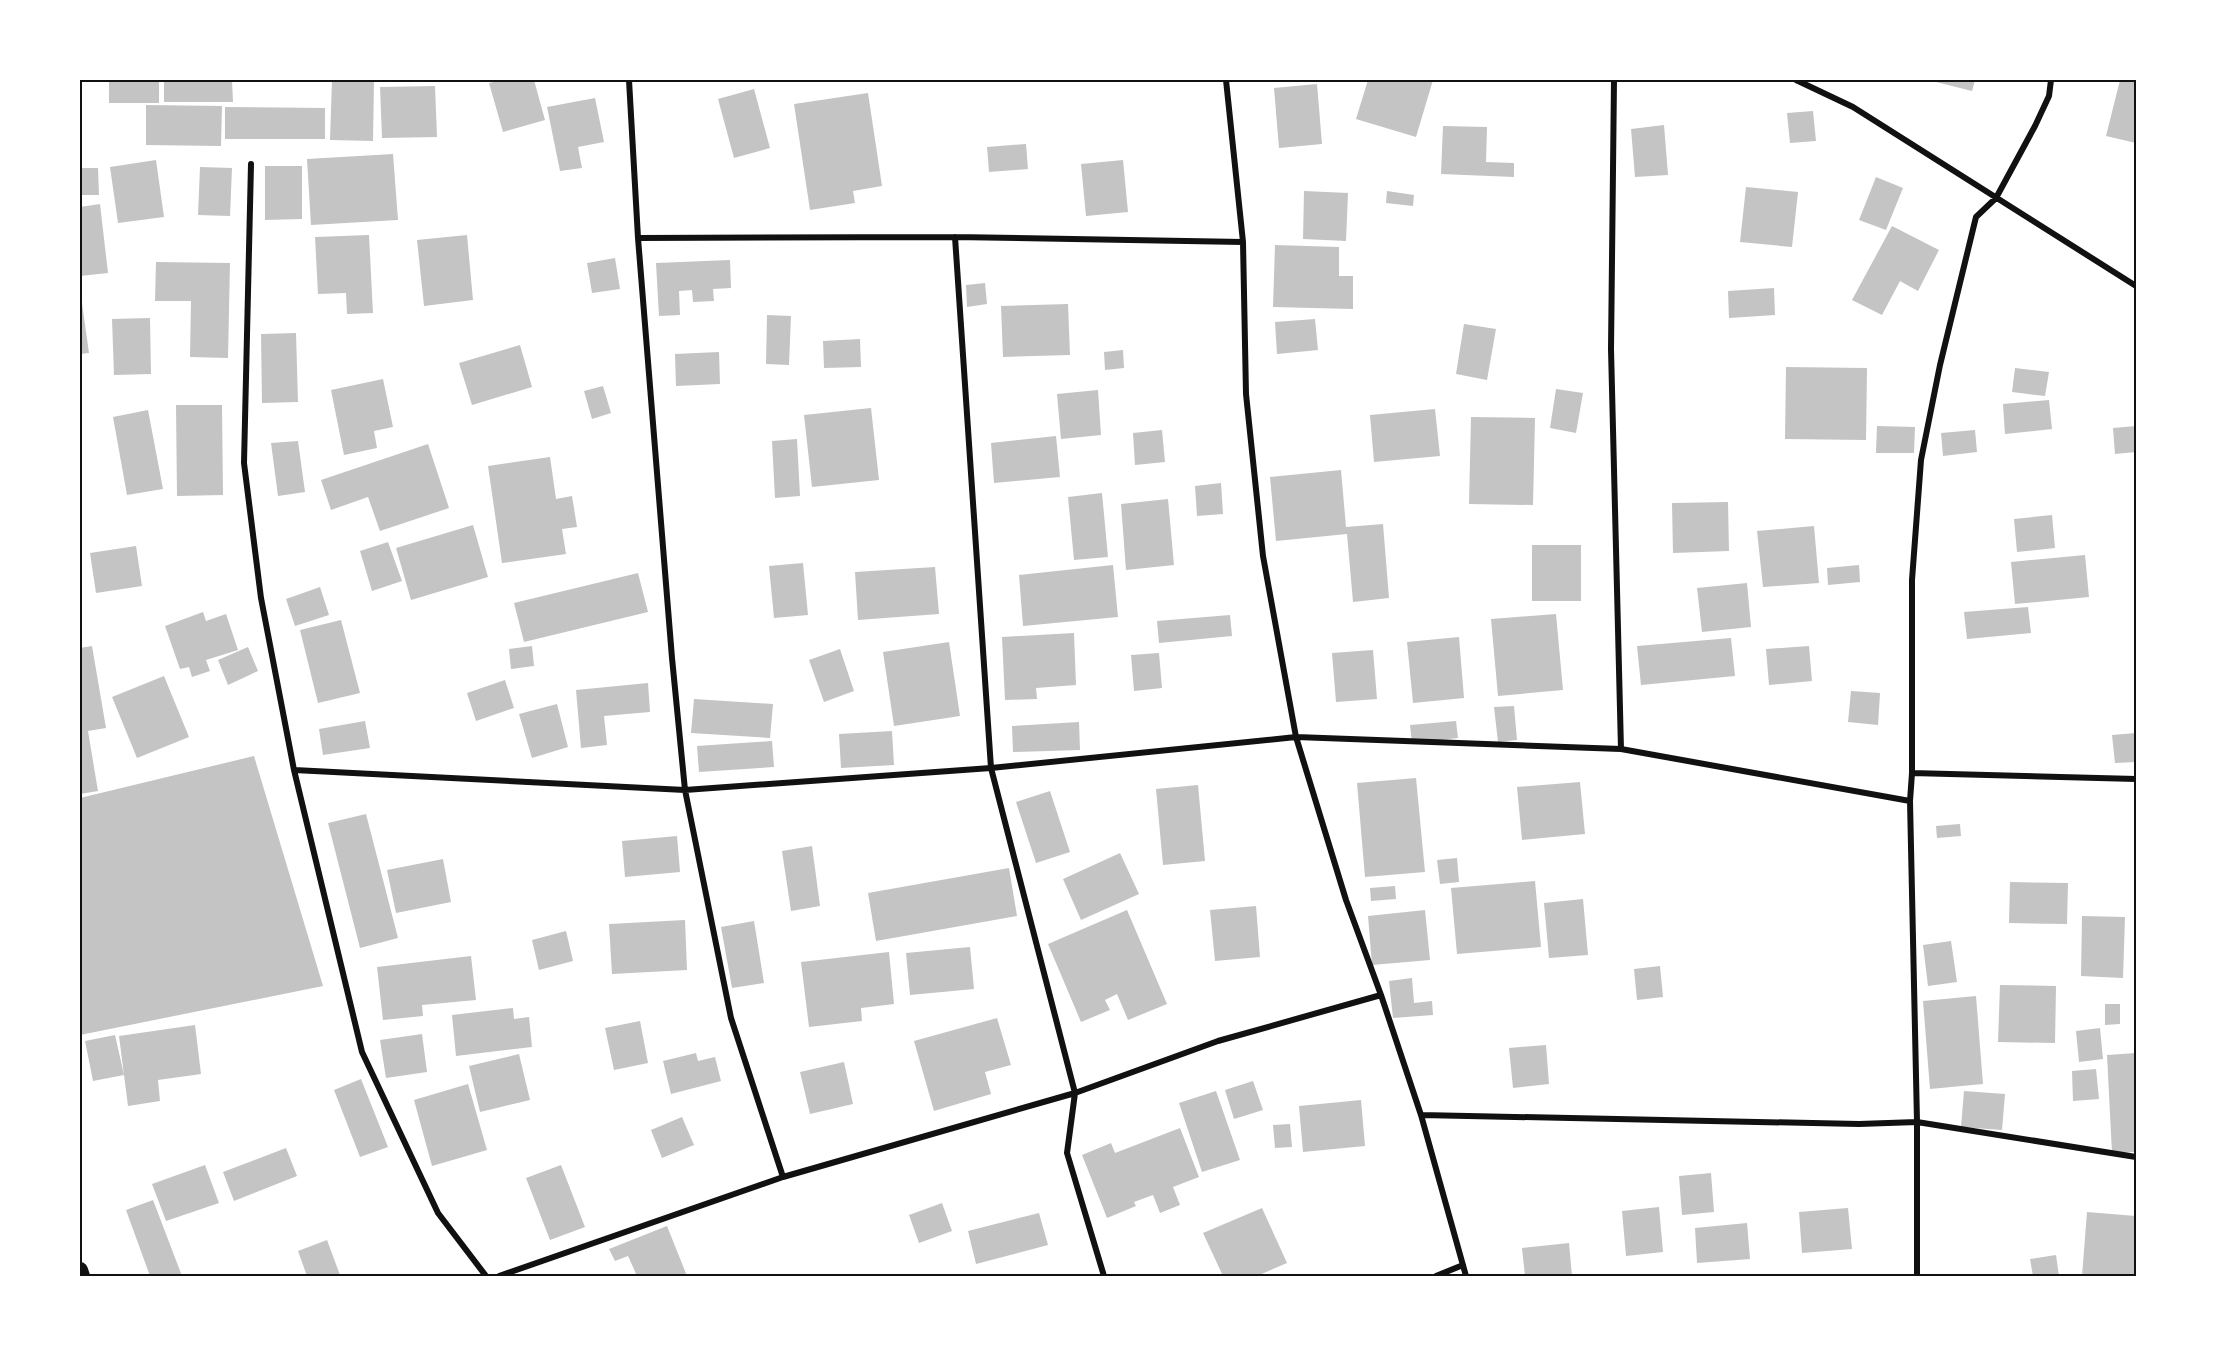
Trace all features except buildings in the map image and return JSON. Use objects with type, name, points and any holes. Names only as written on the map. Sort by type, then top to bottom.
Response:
[{"type":"highway","points":[[80,1270],[82,1276]]},
{"type":"street","points":[[629,80],[638,238],[685,790],[731,1017],[783,1177]]},
{"type":"street","points":[[1226,80],[1243,242],[1246,394],[1263,556],[1296,737],[1346,900],[1421,1115],[1466,1276]]},
{"type":"street","points":[[1614,80],[1611,349],[1621,749]]},
{"type":"street","points":[[1796,80],[1853,107],[2136,286]]},
{"type":"street","points":[[1917,1276],[1917,1122],[1910,801],[1912,580],[1921,460],[1940,365],[1976,217],[1996,198],[2049,96],[2051,80]]},
{"type":"street","points":[[251,164],[243,463],[261,598],[294,770],[363,1052],[438,1214],[486,1276]]},
{"type":"street","points":[[638,238],[955,237],[1243,242]]},
{"type":"street","points":[[955,237],[991,768],[1075,1093],[1067,1153],[1104,1276]]},
{"type":"street","points":[[294,770],[685,790],[991,768],[1296,737],[1621,749],[1910,801]]},
{"type":"street","points":[[1912,773],[2136,778]]},
{"type":"street","points":[[499,1276],[783,1177],[1075,1093],[1218,1041],[1381,995]]},
{"type":"street","points":[[1421,1115],[1858,1124],[1917,1122],[2136,1157]]},
{"type":"street","points":[[1436,1276],[1463,1265]]}]
